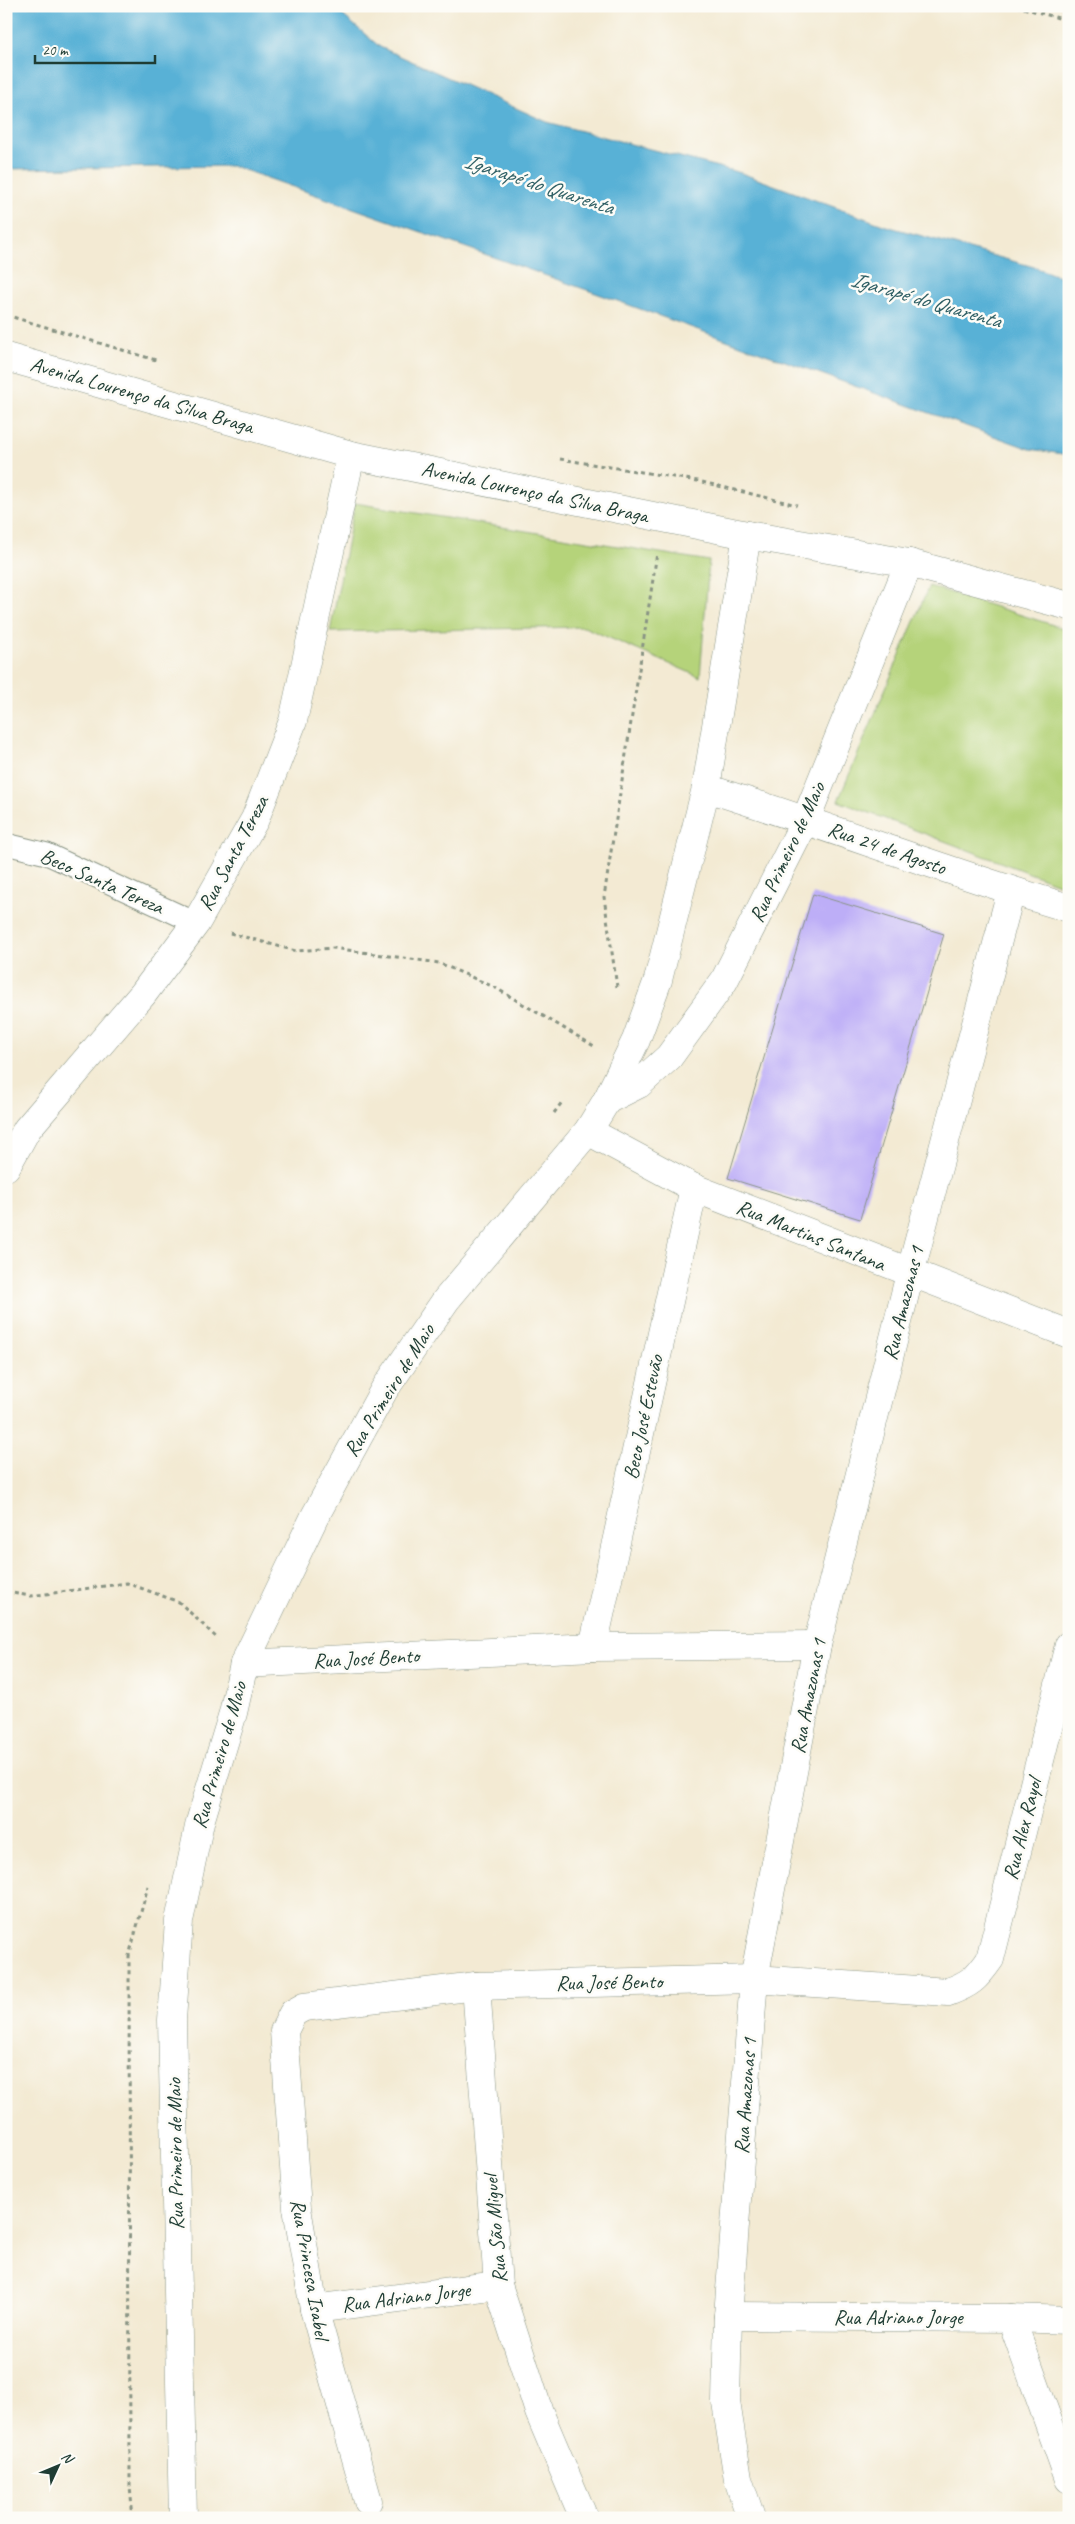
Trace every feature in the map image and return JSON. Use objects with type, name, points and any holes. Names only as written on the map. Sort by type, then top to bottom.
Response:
[{"type":"street","name":"Avenida Lourenço da Silva Braga","points":[[6,356],[351,454],[747,535],[909,562],[1069,606]]},
{"type":"street","name":"Rua Santa Tereza","points":[[6,1167],[27,1129],[143,994],[196,923],[255,819],[293,721],[351,454]]},
{"type":"street","name":"Rua Primeiro de Maio","points":[[183,2518],[172,2020],[175,1971],[179,1921],[200,1822],[233,1713],[244,1664],[315,1516],[384,1390],[446,1300],[588,1131],[608,1100],[625,1064],[658,980],[706,788],[747,535]]},
{"type":"street","name":"Rua Primeiro de Maio","points":[[608,1100],[639,1084],[669,1057],[724,981],[806,820],[909,562]]},
{"type":"street","name":"Rua 24 de Agosto","points":[[706,788],[806,820],[1012,891],[1069,908]]},
{"type":"street","name":"Rua Amazonas 1","points":[[751,2518],[738,2479],[726,2402],[728,2316],[754,1979],[817,1645],[910,1274],[1012,891]]},
{"type":"street","name":"Rua Martins Santana","points":[[588,1131],[694,1188],[910,1274],[1069,1334]]},
{"type":"street","name":"Beco José Estevão","points":[[593,1647],[694,1188]]},
{"type":"street","name":"Rua José Bento","points":[[244,1664],[593,1647],[817,1645]]},
{"type":"street","name":"Rua Alex Rayol","points":[[948,1992],[968,1985],[979,1975],[990,1959],[1069,1645]]},
{"type":"street","name":"Rua José Bento","points":[[284,2031],[293,2013],[304,2007],[476,1986],[754,1979],[948,1992]]},
{"type":"street","name":"Rua São Miguel","points":[[476,1986],[498,2285],[539,2412],[584,2518]]},
{"type":"street","name":"Rua Princesa Isabel","points":[[284,2031],[297,2208],[314,2309],[368,2500]]},
{"type":"street","name":"Rua Adriano Jorge","points":[[314,2309],[498,2285]]},
{"type":"street","name":"Rua Adriano Jorge","points":[[728,2316],[1069,2320]]},
{"type":"street","points":[[1012,2318],[1069,2479]]},
{"type":"lane","name":"Beco Santa Tereza","points":[[6,844],[47,854],[196,923]]},
{"type":"path","points":[[1016,6],[1069,21]]},
{"type":"path","points":[[6,315],[168,364]]},
{"type":"path","points":[[558,459],[698,481],[802,507]]},
{"type":"path","points":[[196,923],[296,951],[333,948],[439,963],[494,987],[625,1064]]},
{"type":"path","points":[[6,1592],[31,1596],[126,1583],[179,1602],[244,1664]]},
{"type":"green space","points":[[355,503],[709,561],[700,677],[584,627],[330,632]]},
{"type":"green space","points":[[929,586],[1069,630],[1069,888],[838,801]]},
{"type":"water","name":"Igarapé do Quarenta","points":[[6,6],[332,6],[380,47],[547,122],[741,173],[886,226],[1034,267],[1069,280],[1069,455],[1030,449],[590,291],[233,166],[6,169]]},
{"type":"building","points":[[813,894],[944,934],[860,1219],[728,1178]]}]
